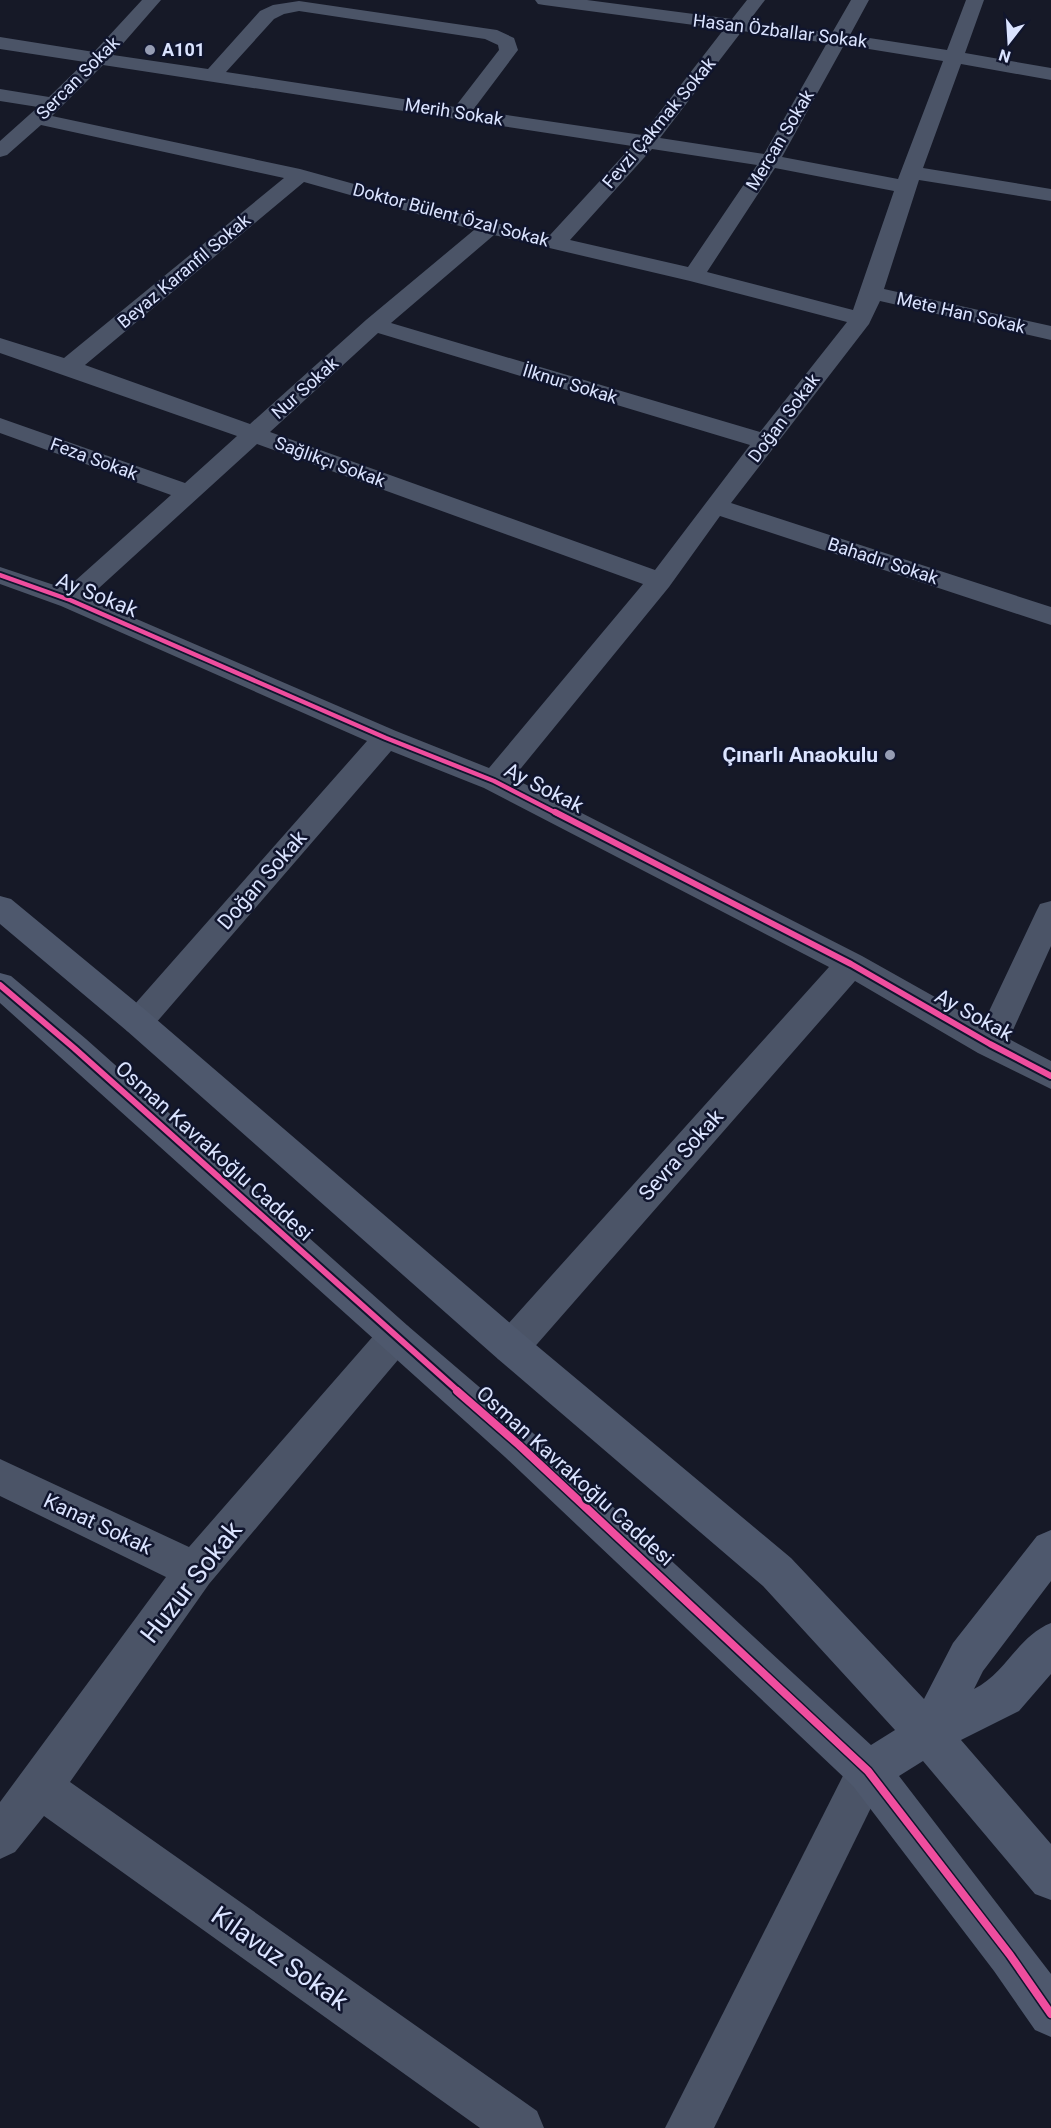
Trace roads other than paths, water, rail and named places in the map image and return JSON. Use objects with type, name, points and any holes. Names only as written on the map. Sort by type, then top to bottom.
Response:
[{"type":"street","name":"Sercan Sokak","points":[[0,151],[47,111],[100,58],[152,0]]},
{"type":"street","name":"Hasan Özballar Sokak","points":[[544,0],[616,5],[738,26],[840,38],[955,56],[1051,74]]},
{"type":"street","name":"Fevzi Çakmak Sokak","points":[[556,243],[646,143],[756,0]]},
{"type":"street","name":"Mercan Sokak","points":[[694,275],[770,161],[860,0]]},
{"type":"street","name":"Doğan Sokak","points":[[494,781],[660,581],[714,506],[861,319],[872,293],[909,179],[975,0]]},
{"type":"street","points":[[213,75],[267,15],[279,9],[299,6],[490,34],[507,42],[509,50],[460,113]]},
{"type":"street","name":"Merih Sokak","points":[[0,43],[770,161],[1051,195]]},
{"type":"street","name":"Doktor Bülent Özal Sokak","points":[[0,94],[47,111],[300,175],[490,228],[694,275],[861,319]]},
{"type":"street","name":"Beyaz Karanfil Sokak","points":[[68,367],[300,175]]},
{"type":"street","name":"Nur Sokak","points":[[70,600],[374,325],[490,228]]},
{"type":"street","name":"Mete Han Sokak","points":[[872,293],[1051,333]]},
{"type":"street","name":"İlknur Sokak","points":[[374,325],[766,442]]},
{"type":"street","name":"Sağlıkçı Sokak","points":[[0,345],[68,367],[660,581]]},
{"type":"street","name":"Feza Sokak","points":[[0,425],[188,492]]},
{"type":"street","name":"Bahadır Sokak","points":[[714,506],[1051,616]]},
{"type":"street","name":"Ay Sokak","points":[[0,575],[70,600],[386,738],[494,781],[851,964],[990,1044],[1051,1076]]},
{"type":"street","name":"Doğan Sokak","points":[[138,1022],[386,738]]},
{"type":"street","points":[[0,907],[138,1022],[511,1347],[777,1572],[928,1734],[1051,1878]]},
{"type":"street","points":[[990,1044],[1051,912]]},
{"type":"street","name":"Sevra Sokak","points":[[511,1347],[851,964]]},
{"type":"street","name":"Osman Kavrakoğlu Caddesi","points":[[2,990],[172,1134],[395,1337],[527,1453],[868,1771],[1010,1955],[1051,2014]]},
{"type":"street","name":"Huzur Sokak","points":[[0,1837],[40,1787],[195,1570],[395,1337]]},
{"type":"street","name":"Kanat Sokak","points":[[0,1477],[195,1570]]},
{"type":"street","points":[[928,1734],[968,1657],[1051,1549]]},
{"type":"street","points":[[689,2128],[868,1771],[928,1734],[1004,1696],[1051,1643]]},
{"type":"street","name":"Kılavuz Sokak","points":[[40,1787],[520,2128]]},
{"type":"place","name":"A101","points":[[150,50]]},
{"type":"place","name":"Çınarlı Anaokulu","points":[[890,755]]}]
